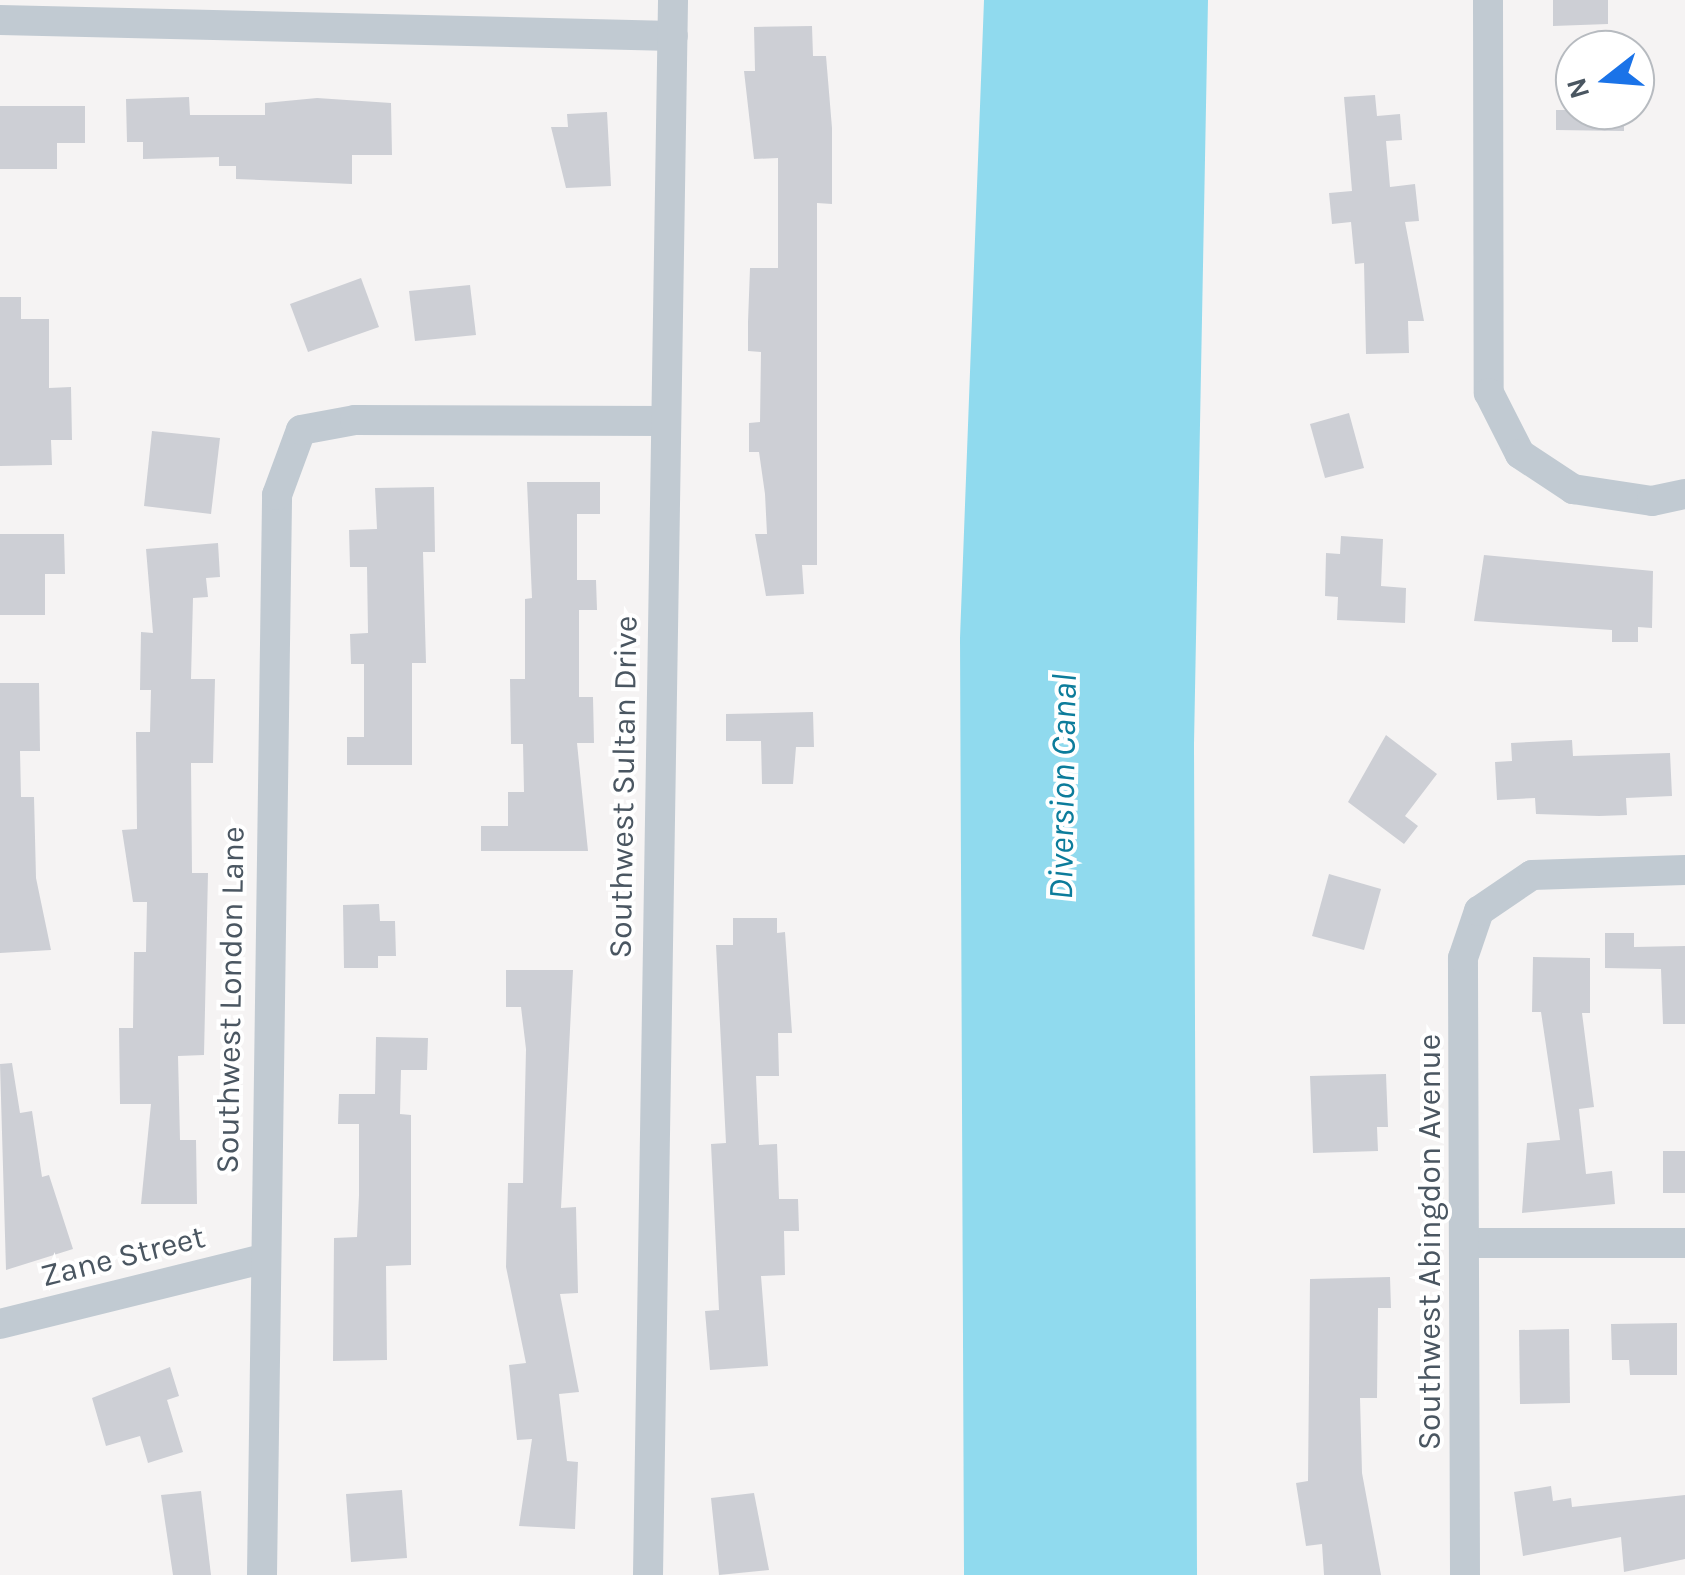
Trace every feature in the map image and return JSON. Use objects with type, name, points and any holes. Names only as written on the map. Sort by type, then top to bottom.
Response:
[{"type":"street","name":"Southwest Sultan Drive","points":[[648,1575],[672,0]]},
{"type":"street","points":[[1488,0],[1488,393],[1520,454],[1573,489],[1652,500],[1685,494]]},
{"type":"street","points":[[0,20],[306,12],[673,36]]},
{"type":"street","name":"Southwest London Lane","points":[[262,1575],[263,1259],[276,495],[301,430],[355,420],[664,420]]},
{"type":"street","name":"Southwest Abingdon Avenue","points":[[1465,1575],[1470,1243],[1462,958],[1479,911],[1532,875],[1685,870]]},
{"type":"street","points":[[1470,1243],[1685,1243]]},
{"type":"street","name":"Zane Street","points":[[0,1324],[263,1259]]},
{"type":"water","name":"Diversion Canal","points":[[984,0],[1208,0],[1194,744],[1197,1575],[964,1575],[960,638]]},
{"type":"building","points":[[1553,0],[1608,0],[1608,24],[1553,26]]},
{"type":"building","points":[[812,26],[813,56],[826,56],[832,128],[832,204],[817,203],[817,565],[802,565],[804,594],[766,596],[755,534],[767,534],[765,494],[759,452],[749,452],[749,423],[760,422],[761,352],[748,351],[748,322],[750,268],[778,268],[778,158],[754,159],[744,71],[755,71],[754,27]]},
{"type":"building","points":[[1375,95],[1377,116],[1400,114],[1402,140],[1386,141],[1390,187],[1415,184],[1419,221],[1405,222],[1424,321],[1408,321],[1409,353],[1366,354],[1364,263],[1355,264],[1351,222],[1332,224],[1329,193],[1352,191],[1344,97]]},
{"type":"building","points":[[189,97],[190,115],[265,115],[265,103],[317,98],[391,103],[392,155],[352,155],[352,184],[236,179],[236,166],[219,166],[219,157],[143,159],[143,142],[127,142],[126,99]]},
{"type":"building","points":[[0,106],[85,106],[85,143],[57,143],[57,169],[0,169]]},
{"type":"building","points":[[607,112],[611,186],[566,188],[551,127],[568,127],[567,114]]},
{"type":"building","points":[[361,278],[379,327],[308,352],[290,304]]},
{"type":"building","points":[[470,285],[476,335],[415,341],[409,291]]},
{"type":"building","points":[[0,297],[21,297],[21,319],[49,319],[49,388],[71,387],[72,440],[51,440],[52,465],[0,466]]},
{"type":"building","points":[[1349,413],[1364,468],[1325,478],[1310,424]]},
{"type":"building","points":[[152,431],[220,438],[211,514],[144,506]]},
{"type":"building","points":[[527,482],[600,482],[600,514],[577,514],[577,580],[596,580],[597,610],[579,610],[579,697],[593,697],[594,743],[577,743],[588,851],[481,851],[481,826],[508,826],[508,792],[524,792],[523,744],[511,744],[510,679],[525,679],[525,599],[532,598]]},
{"type":"building","points":[[434,487],[435,552],[423,552],[426,663],[412,663],[412,765],[347,765],[347,737],[364,737],[364,664],[351,664],[350,634],[368,633],[367,567],[350,567],[349,530],[377,529],[375,488]]},
{"type":"building","points":[[0,534],[64,534],[65,574],[45,574],[45,615],[0,615]]},
{"type":"building","points":[[1341,536],[1383,539],[1381,586],[1406,588],[1405,623],[1337,620],[1338,597],[1325,596],[1326,553],[1340,554]]},
{"type":"building","points":[[218,543],[220,577],[206,578],[208,597],[193,598],[191,679],[215,679],[213,763],[191,763],[192,873],[208,873],[204,1055],[178,1056],[180,1140],[196,1140],[197,1204],[141,1204],[151,1104],[120,1104],[119,1028],[133,1028],[134,952],[146,952],[147,902],[133,902],[122,830],[137,829],[136,732],[150,732],[151,690],[140,690],[141,632],[153,633],[146,549]]},
{"type":"building","points":[[1484,555],[1653,571],[1652,628],[1638,627],[1638,642],[1612,642],[1612,630],[1474,621]]},
{"type":"building","points":[[0,683],[39,683],[40,751],[20,751],[21,797],[34,797],[36,878],[51,950],[0,953]]},
{"type":"building","points":[[813,712],[814,747],[796,747],[793,784],[762,784],[761,741],[726,741],[726,714]]},
{"type":"building","points":[[1386,735],[1437,774],[1405,816],[1418,826],[1404,844],[1348,802]]},
{"type":"building","points":[[1572,740],[1573,756],[1670,753],[1672,796],[1626,798],[1627,815],[1599,816],[1536,814],[1535,798],[1497,800],[1495,762],[1512,761],[1511,743]]},
{"type":"building","points":[[1329,874],[1381,889],[1364,950],[1312,936]]},
{"type":"building","points":[[379,904],[380,921],[395,921],[396,956],[378,956],[378,968],[344,968],[343,905]]},
{"type":"building","points":[[733,918],[777,918],[777,933],[785,932],[792,1033],[778,1033],[779,1076],[756,1076],[759,1145],[777,1144],[779,1199],[798,1199],[799,1231],[784,1231],[785,1275],[761,1276],[768,1366],[710,1370],[705,1311],[719,1310],[711,1144],[726,1143],[716,945],[733,945]]},
{"type":"building","points":[[1605,933],[1634,933],[1634,947],[1685,946],[1685,1024],[1663,1024],[1661,969],[1605,968]]},
{"type":"building","points":[[1533,957],[1590,958],[1590,1013],[1582,1013],[1594,1107],[1579,1109],[1586,1174],[1612,1171],[1615,1204],[1522,1213],[1527,1143],[1560,1140],[1541,1012],[1532,1012]]},
{"type":"building","points":[[506,970],[573,970],[561,1208],[576,1207],[578,1293],[560,1294],[579,1392],[559,1394],[567,1461],[578,1462],[575,1529],[519,1526],[532,1439],[517,1440],[509,1365],[526,1363],[506,1267],[508,1183],[523,1183],[526,1049],[521,1007],[506,1007]]},
{"type":"building","points":[[376,1037],[428,1038],[427,1070],[401,1070],[400,1114],[411,1115],[411,1265],[386,1266],[387,1360],[333,1361],[334,1238],[357,1237],[359,1195],[359,1124],[338,1124],[339,1094],[375,1094]]},
{"type":"building","points":[[12,1063],[20,1113],[32,1111],[42,1177],[49,1175],[73,1249],[6,1270],[0,1064]]},
{"type":"building","points":[[1386,1074],[1388,1127],[1377,1127],[1378,1151],[1313,1153],[1310,1076]]},
{"type":"building","points":[[1663,1151],[1685,1151],[1685,1193],[1663,1193]]},
{"type":"building","points":[[1390,1277],[1391,1308],[1378,1308],[1377,1398],[1360,1398],[1362,1473],[1381,1575],[1324,1575],[1322,1544],[1306,1546],[1296,1483],[1308,1481],[1310,1279]]},
{"type":"building","points":[[1677,1323],[1677,1375],[1630,1375],[1629,1360],[1612,1360],[1611,1324]]},
{"type":"building","points":[[1569,1329],[1570,1403],[1520,1404],[1519,1330]]},
{"type":"building","points":[[170,1367],[179,1396],[167,1400],[183,1452],[148,1463],[140,1436],[106,1446],[92,1398]]},
{"type":"building","points":[[1551,1486],[1553,1501],[1571,1498],[1572,1507],[1685,1495],[1685,1559],[1624,1572],[1621,1537],[1523,1556],[1514,1492]]},
{"type":"building","points":[[402,1490],[407,1558],[351,1562],[346,1494]]},
{"type":"building","points":[[201,1491],[211,1575],[173,1575],[161,1495]]},
{"type":"building","points":[[754,1493],[769,1570],[719,1575],[711,1498]]}]
